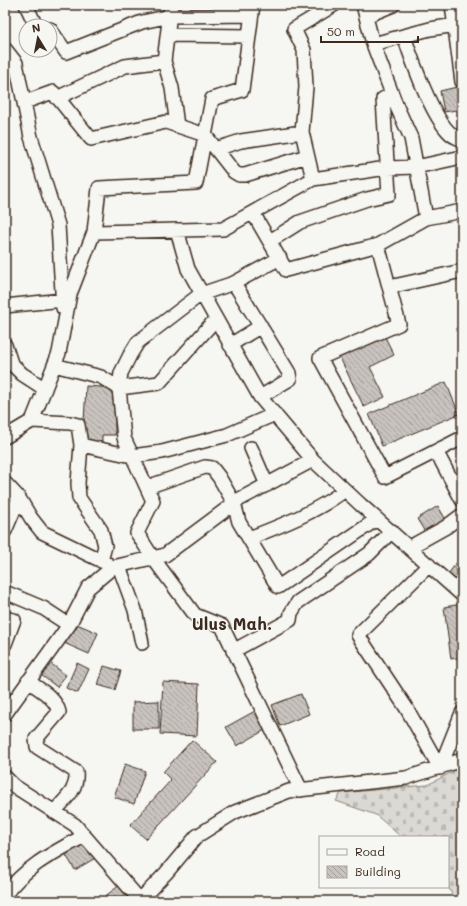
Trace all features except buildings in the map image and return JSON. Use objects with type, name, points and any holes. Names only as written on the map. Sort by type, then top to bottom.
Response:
[{"type":"street","points":[[26,5],[32,18]]},
{"type":"street","points":[[313,179],[302,132],[306,87],[304,50],[294,29],[334,5]]},
{"type":"street","points":[[394,5],[364,10],[373,44],[411,138],[426,218]]},
{"type":"street","points":[[452,5],[458,24],[462,82]]},
{"type":"street","points":[[32,421],[59,353],[70,294],[94,232],[99,188],[196,183],[212,99],[242,90],[252,10],[171,11],[66,52],[58,40]]},
{"type":"street","points":[[171,11],[164,61],[172,88],[177,126]]},
{"type":"street","points":[[373,44],[458,24]]},
{"type":"street","points":[[168,35],[249,36]]},
{"type":"street","points":[[404,36],[416,73],[436,112],[451,134],[462,140]]},
{"type":"street","points":[[5,49],[16,63],[31,137],[58,225],[64,326]]},
{"type":"street","points":[[57,98],[125,66],[164,61]]},
{"type":"street","points":[[25,102],[53,92],[91,139],[166,122],[205,135],[234,172],[239,175],[245,175],[307,156]]},
{"type":"street","points":[[270,241],[300,222],[367,199],[389,194],[383,99],[392,94]]},
{"type":"street","points":[[216,149],[241,141],[302,132]]},
{"type":"street","points":[[94,232],[223,229],[313,179],[387,168],[416,167],[462,157]]},
{"type":"street","points":[[253,213],[286,270],[378,245],[426,218],[462,211]]},
{"type":"street","points":[[177,230],[188,269],[215,320],[260,397],[313,460],[462,595]]},
{"type":"street","points":[[378,245],[399,324],[320,358],[384,477],[462,438]]},
{"type":"street","points":[[280,258],[234,283],[201,294],[138,342],[121,373],[119,388],[124,438],[153,501],[137,533],[153,558],[195,615],[222,626],[301,790]]},
{"type":"street","points":[[389,287],[462,271]]},
{"type":"street","points":[[234,283],[289,373],[290,379],[260,397]]},
{"type":"street","points":[[5,306],[63,300]]},
{"type":"street","points":[[54,365],[101,377],[119,388],[159,383],[215,320]]},
{"type":"street","points":[[230,345],[261,326]]},
{"type":"street","points":[[5,345],[11,363],[22,374],[45,389]]},
{"type":"street","points":[[81,445],[132,456],[162,452],[227,434],[274,414]]},
{"type":"street","points":[[5,437],[32,421],[70,423],[78,425],[81,445],[78,483],[79,498],[101,530],[111,565],[135,610],[142,643]]},
{"type":"street","points":[[251,448],[267,484]]},
{"type":"street","points":[[436,451],[462,500]]},
{"type":"street","points":[[5,483],[20,498],[31,518],[42,532],[111,565],[164,555],[234,503],[313,460]]},
{"type":"street","points":[[147,487],[193,471],[212,468],[234,503],[239,522],[278,587],[377,519]]},
{"type":"street","points":[[249,538],[306,515],[327,504],[345,490]]},
{"type":"street","points":[[5,531],[20,498]]},
{"type":"street","points":[[410,547],[446,527],[462,515]]},
{"type":"street","points":[[233,651],[290,620],[291,613],[298,602],[369,554],[392,531]]},
{"type":"street","points":[[5,714],[69,625],[88,588],[111,565]]},
{"type":"street","points":[[429,565],[358,635],[406,708],[440,768]]},
{"type":"street","points":[[5,592],[43,608],[69,625]]},
{"type":"street","points":[[5,618],[14,620],[5,644]]},
{"type":"street","points":[[28,681],[47,694],[57,705],[59,712],[36,739],[37,746],[76,772],[77,780],[73,790],[54,812]]},
{"type":"street","points":[[440,768],[462,713]]},
{"type":"street","points":[[8,786],[75,825],[139,900],[166,873],[197,836],[235,812],[289,791],[406,778],[462,760]]},
{"type":"street","points":[[5,895],[20,877],[44,859],[84,836]]},
{"type":"green space","points":[[462,767],[462,901],[455,901],[449,888],[449,836],[400,836],[376,815],[336,801],[341,793],[427,785]]},
{"type":"district","name":"Ulus Mah.","points":[[232,623]]}]
